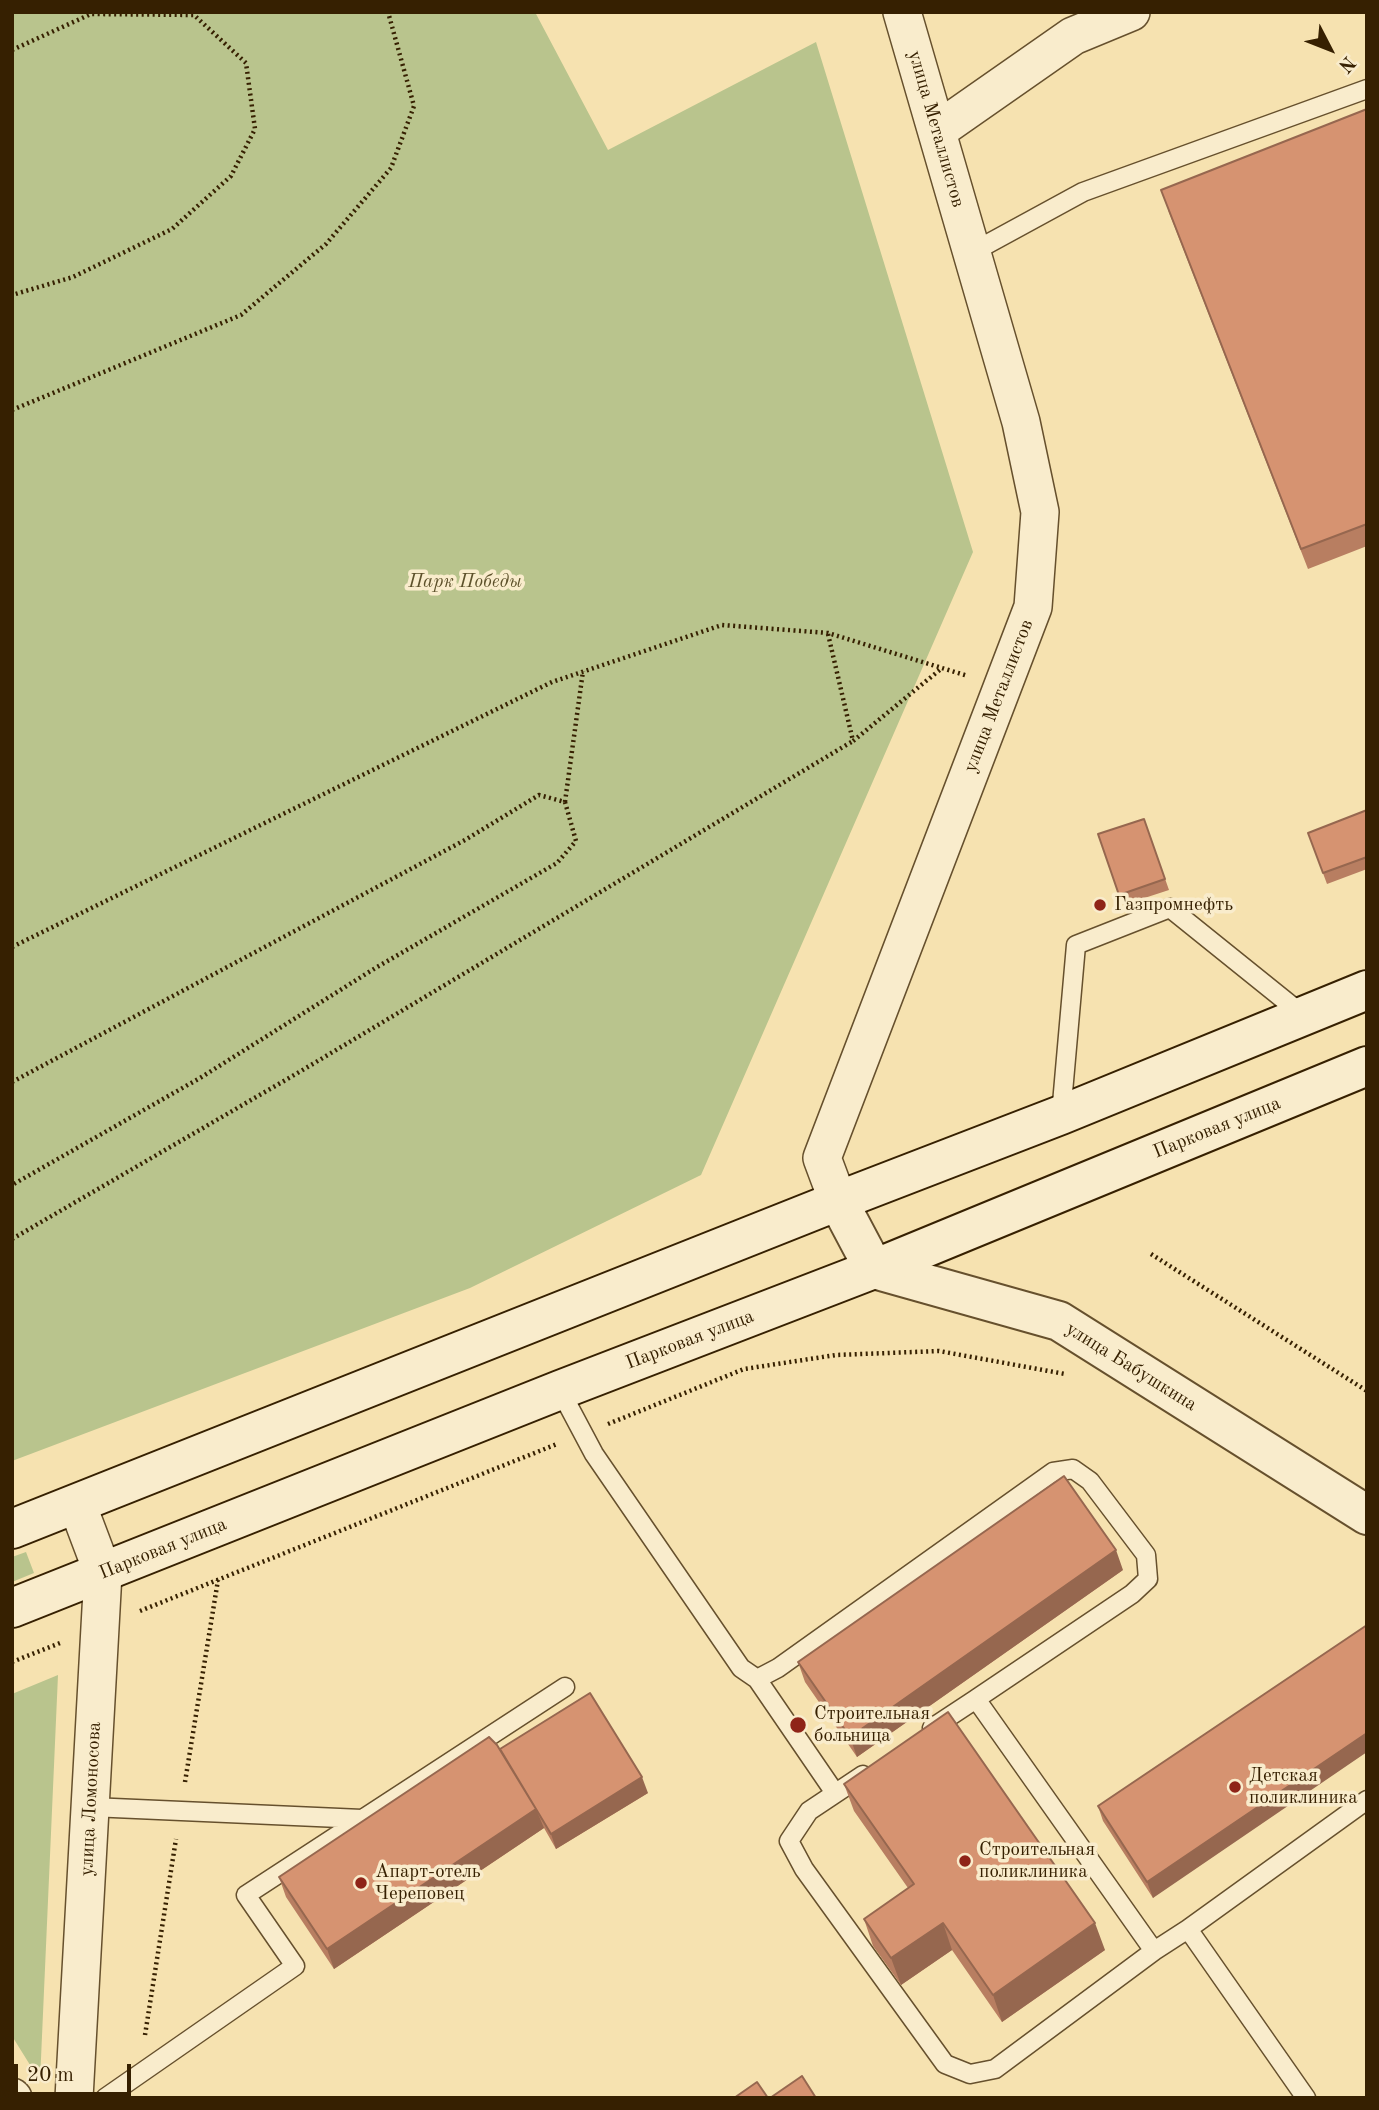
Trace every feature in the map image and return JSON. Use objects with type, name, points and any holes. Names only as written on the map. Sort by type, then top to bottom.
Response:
[{"type":"main road","points":[[12,1529],[1061,1115],[1367,990]]},
{"type":"main road","name":"Парковая улица","points":[[12,1608],[560,1390],[874,1269],[1367,1066]]},
{"type":"main road","points":[[838,1201],[874,1269]]},
{"type":"main road","name":"улица Бабушкина","points":[[874,1269],[1059,1321],[1367,1515]]},
{"type":"street","name":"улица Металлистов","points":[[838,1201],[822,1158],[1033,607],[1040,512],[1021,422],[902,12]]},
{"type":"street","points":[[937,131],[1073,36],[1130,12]]},
{"type":"street","name":"улица Ломоносова","points":[[74,2098],[103,1573],[77,1504]]},
{"type":"lane","points":[[971,253],[1083,192],[1367,89]]},
{"type":"lane","points":[[1061,1115],[1076,945],[1170,908],[1303,1015]]},
{"type":"lane","points":[[560,1390],[594,1454],[741,1668],[757,1679],[835,1793]]},
{"type":"lane","points":[[757,1679],[778,1668],[1053,1472],[1073,1469],[1090,1481],[1146,1555],[1148,1579],[1132,1594],[922,1735]]},
{"type":"lane","points":[[106,2098],[295,1966],[246,1895],[565,1688]]},
{"type":"lane","points":[[976,1699],[1154,1951]]},
{"type":"lane","points":[[879,1764],[809,1811],[789,1841],[804,1869],[945,2064],[970,2074],[995,2069],[1154,1951],[1367,1800]]},
{"type":"lane","points":[[91,1807],[362,1819]]},
{"type":"lane","points":[[1188,1929],[1306,2098]]},
{"type":"path","points":[[12,410],[241,315],[326,244],[391,169],[414,106],[388,12]]},
{"type":"path","points":[[12,50],[91,15],[194,15],[246,63],[255,129],[231,176],[172,229],[72,277],[12,295]]},
{"type":"path","points":[[12,947],[552,682],[722,625],[828,633],[1002,686]]},
{"type":"path","points":[[828,633],[853,741]]},
{"type":"path","points":[[12,1239],[313,1064],[853,741],[942,668]]},
{"type":"path","points":[[12,1185],[200,1079],[377,967],[556,863],[576,841],[565,802],[583,671]]},
{"type":"path","points":[[12,1082],[466,840],[539,795],[565,802]]},
{"type":"path","points":[[1151,1254],[1367,1391]]},
{"type":"path","points":[[12,1662],[744,1369],[836,1355],[939,1351],[1069,1374]]},
{"type":"green space","name":"Парк Победы","points":[[12,12],[535,12],[608,150],[816,42],[973,552],[701,1175],[470,1288],[12,1461]]},
{"type":"green space","points":[[26,1552],[34,1573],[12,1582],[12,1557]]},
{"type":"green space","points":[[58,1675],[40,2081],[12,2036],[12,1694]]},
{"type":"building","points":[[1367,109],[1367,524],[1301,549],[1161,190]]},
{"type":"building","points":[[1367,810],[1367,857],[1323,873],[1308,833]]},
{"type":"building","points":[[1144,819],[1165,879],[1119,895],[1098,834]]},
{"type":"building","points":[[1064,1476],[1116,1550],[850,1737],[798,1662]]},
{"type":"building","name":"Детская поликлиника","points":[[1367,1625],[1367,1733],[1147,1882],[1098,1806]]},
{"type":"building","points":[[590,1693],[642,1777],[551,1834],[500,1749]]},
{"type":"building","name":"Строительная поликлиника","points":[[948,1712],[1095,1923],[993,1995],[943,1923],[891,1958],[864,1919],[914,1884],[844,1784]]},
{"type":"building","points":[[489,1737],[497,1745],[536,1809],[327,1949],[279,1877]]},
{"type":"building","points":[[802,2076],[816,2098],[770,2098]]},
{"type":"building","points":[[757,2082],[768,2098],[734,2098]]},
{"type":"place","name":"Газпромнефть","points":[[1100,905]]},
{"type":"place","name":"Строительная больница","points":[[798,1725]]},
{"type":"place","name":"Детская поликлиника","points":[[1235,1787]]},
{"type":"place","name":"Строительная поликлиника","points":[[965,1861]]},
{"type":"place","name":"Апарт-отель Череповец","points":[[361,1883]]}]
